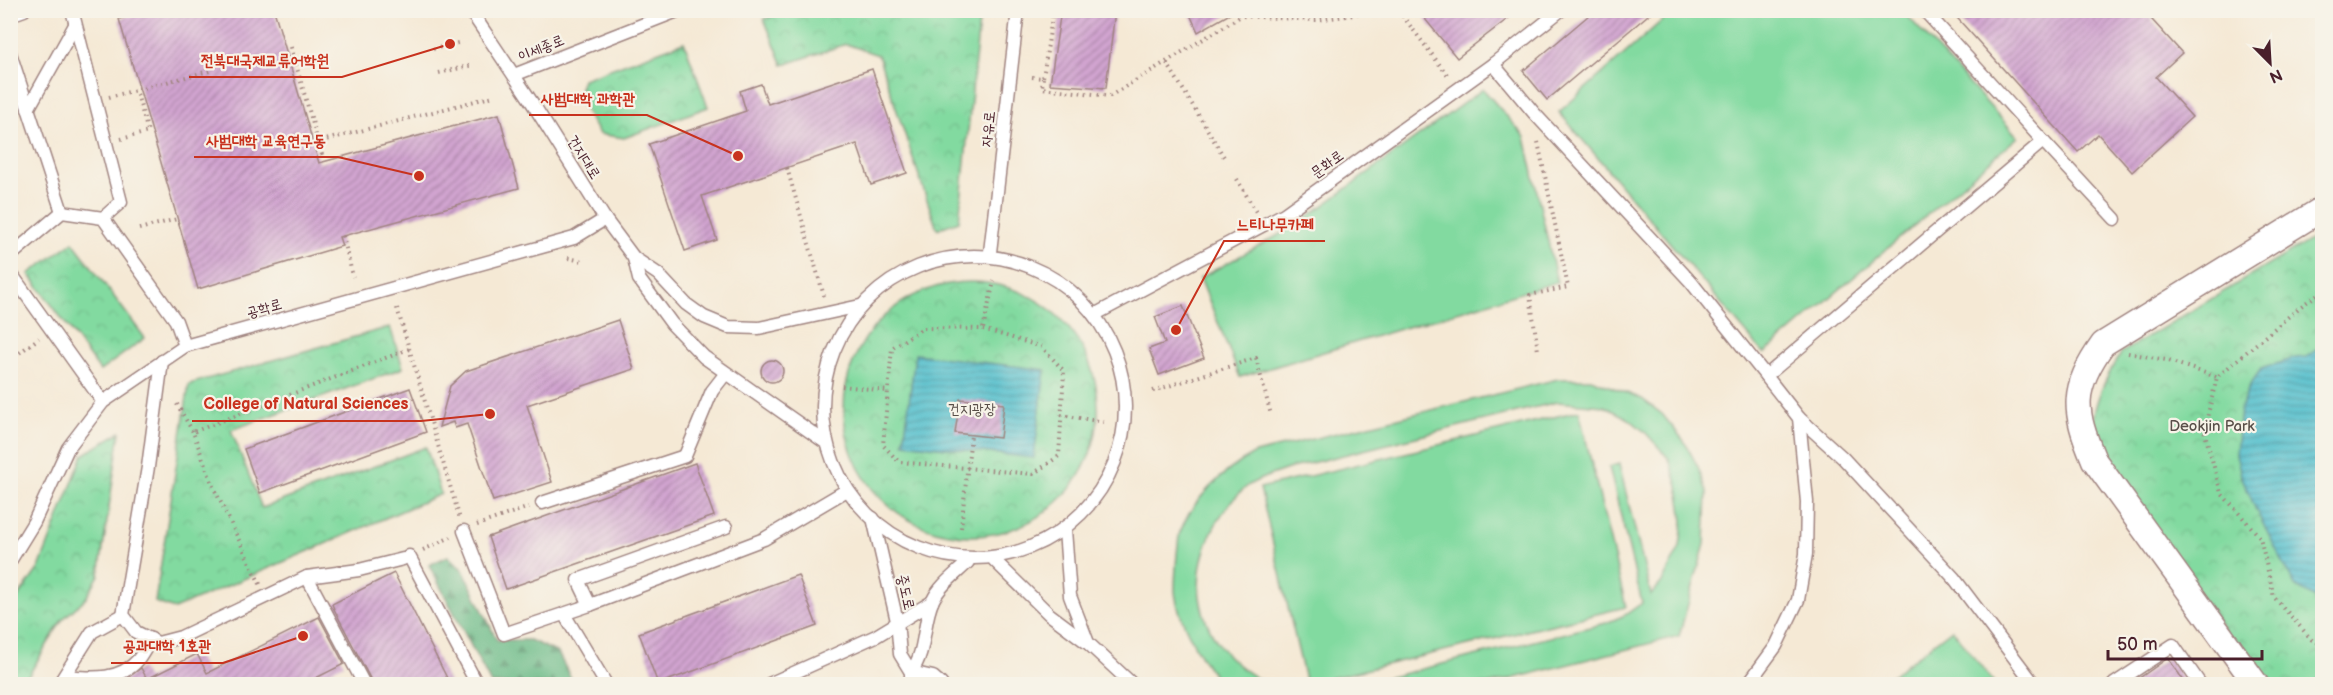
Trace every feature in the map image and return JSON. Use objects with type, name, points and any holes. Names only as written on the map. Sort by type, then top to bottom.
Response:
[{"type":"street","points":[[2256,684],[2094,460],[2079,426],[2078,393],[2088,365],[2103,344],[2322,209]]},
{"type":"lane","points":[[10,15],[24,10]]},
{"type":"lane","points":[[72,10],[121,202],[103,218]]},
{"type":"lane","name":"건지대로","points":[[470,10],[605,219],[634,258],[658,274],[686,304],[704,317],[728,327],[759,328],[860,306]]},
{"type":"lane","name":"이세종로","points":[[514,75],[680,10]]},
{"type":"lane","name":"자유로","points":[[990,252],[1018,10]]},
{"type":"lane","name":"문화로","points":[[1094,315],[1284,214],[1493,64],[1561,10]]},
{"type":"lane","points":[[1924,10],[2115,219]]},
{"type":"lane","points":[[28,109],[75,25]]},
{"type":"lane","points":[[10,53],[62,212]]},
{"type":"lane","points":[[1493,64],[1534,113],[1691,282],[1799,418],[1843,458],[1954,578],[2034,684]]},
{"type":"lane","points":[[1766,376],[2043,141]]},
{"type":"lane","points":[[10,256],[62,212],[103,218],[176,321],[185,346]]},
{"type":"lane","name":"공학로","points":[[10,561],[34,522],[68,448],[103,402],[185,346],[574,238],[605,219]]},
{"type":"lane","points":[[990,252],[1032,268],[1071,291],[1094,315],[1112,346],[1127,386],[1128,412],[1121,447],[1112,471],[1065,530],[994,560],[968,562],[928,550],[898,537],[873,518],[847,489],[825,442],[819,399],[830,358],[860,306],[889,282],[932,262],[990,252]]},
{"type":"lane","name":"건지대로","points":[[634,258],[639,279],[672,324],[704,357],[825,442]]},
{"type":"lane","points":[[10,272],[103,402]]},
{"type":"lane","points":[[162,361],[123,615],[136,632],[158,642],[181,637],[308,577],[359,570],[406,558],[477,684]]},
{"type":"lane","points":[[542,503],[685,456],[712,391],[726,373]]},
{"type":"lane","points":[[1748,684],[1776,646],[1798,600],[1806,554],[1807,502],[1799,418]]},
{"type":"lane","points":[[464,531],[504,633],[590,605],[764,539],[847,489]]},
{"type":"lane","name":"중도로","points":[[873,518],[897,621],[900,654],[911,678]]},
{"type":"lane","points":[[590,605],[578,580],[726,527]]},
{"type":"lane","points":[[1065,530],[1070,596],[1089,644]]},
{"type":"lane","points":[[994,560],[1049,614],[1089,644],[1132,684]]},
{"type":"lane","name":"중도로","points":[[911,678],[919,662],[932,602],[940,588],[968,562]]},
{"type":"lane","points":[[308,577],[364,684]]},
{"type":"lane","points":[[769,684],[876,636],[897,621],[932,602]]},
{"type":"lane","points":[[564,614],[606,684]]},
{"type":"lane","points":[[62,680],[92,632],[123,615]]},
{"type":"lane","points":[[62,680],[119,674],[138,660],[151,639]]},
{"type":"lane","points":[[2114,684],[2173,645],[2200,684]]},
{"type":"lane","points":[[911,678],[933,677],[941,684]]},
{"type":"path","points":[[1044,10],[1053,11],[1042,88],[1110,96],[1241,16],[1315,20],[1355,15],[1362,10]]},
{"type":"path","points":[[1277,10],[1281,18]]},
{"type":"path","points":[[1399,10],[1450,78]]},
{"type":"path","points":[[433,49],[458,44]]},
{"type":"path","points":[[291,47],[323,158]]},
{"type":"path","points":[[1167,62],[1224,157]]},
{"type":"path","points":[[439,73],[473,65]]},
{"type":"path","points":[[105,98],[213,70]]},
{"type":"path","points":[[1032,77],[1043,78]]},
{"type":"path","points":[[116,140],[148,132],[136,90]]},
{"type":"path","points":[[318,142],[494,96]]},
{"type":"path","points":[[1536,132],[1568,287],[1530,295],[1538,351]]},
{"type":"path","points":[[787,168],[824,296]]},
{"type":"path","points":[[1237,179],[1260,218]]},
{"type":"path","points":[[139,229],[177,219]]},
{"type":"path","points":[[343,236],[353,277]]},
{"type":"path","points":[[983,329],[994,281]]},
{"type":"path","points":[[2322,291],[2217,377],[2204,430],[2221,493],[2260,537],[2274,597],[2312,640],[2322,644]]},
{"type":"path","points":[[397,308],[464,531],[507,513],[542,503]]},
{"type":"path","points":[[10,360],[52,328]]},
{"type":"path","points":[[922,328],[983,329],[1042,347],[1064,371],[1059,456],[1033,474],[899,462],[883,445],[892,348],[922,328]]},
{"type":"path","points":[[193,432],[410,349]]},
{"type":"path","points":[[2122,352],[2166,360],[2217,377]]},
{"type":"path","points":[[1153,391],[1256,358],[1271,415]]},
{"type":"path","points":[[842,386],[888,391]]},
{"type":"path","points":[[177,404],[193,432],[213,486],[237,540],[267,595]]},
{"type":"path","points":[[1061,415],[1104,422]]},
{"type":"path","points":[[961,528],[971,435]]},
{"type":"green space","points":[[786,10],[980,11],[959,221],[937,229],[878,55],[846,44],[783,65],[764,19]]},
{"type":"green space","points":[[1674,10],[1903,11],[2018,137],[1764,354],[1559,112]]},
{"type":"green space","points":[[684,42],[708,107],[624,138],[599,134],[577,97],[583,79]]},
{"type":"green space","points":[[1483,89],[1525,137],[1557,282],[1240,377],[1200,278],[1295,226]]},
{"type":"green space","name":"Deokjin Park","points":[[2322,233],[2322,684],[2263,684],[2105,465],[2094,438],[2094,416],[2100,393],[2122,352]]},
{"type":"green space","points":[[73,242],[145,338],[100,371],[29,274]]},
{"type":"green space","name":"건지광장","points":[[971,282],[1008,287],[1042,303],[1061,319],[1077,338],[1093,372],[1098,409],[1093,446],[1077,480],[1061,499],[1042,515],[1008,531],[971,536],[934,531],[900,515],[881,499],[865,480],[849,446],[844,409],[849,372],[865,338],[881,319],[900,303],[934,287]]},
{"type":"green space","points":[[390,327],[403,368],[231,430],[262,508],[426,447],[441,494],[174,609],[155,602],[189,384]]},
{"type":"green space","points":[[1558,379],[1591,379],[1642,399],[1662,414],[1684,441],[1698,467],[1707,492],[1705,544],[1679,636],[1491,684],[1362,684],[1606,623],[1625,615],[1642,603],[1609,467],[1619,464],[1651,595],[1662,582],[1680,547],[1683,521],[1678,486],[1669,459],[1645,432],[1629,419],[1604,406],[1557,402],[1291,468],[1264,477],[1237,495],[1217,522],[1202,559],[1199,581],[1201,602],[1216,640],[1247,672],[1267,684],[1222,684],[1207,666],[1192,641],[1175,591],[1180,532],[1193,507],[1211,486],[1232,468],[1255,453]]},
{"type":"green space","points":[[1579,411],[1626,607],[1306,684],[1260,488]]},
{"type":"green space","points":[[120,432],[99,575],[86,598],[62,620],[24,683],[11,684],[11,607],[39,568],[83,455]]},
{"type":"green space","points":[[448,556],[463,570],[497,640],[530,640],[558,653],[574,684],[491,684],[429,565]]},
{"type":"green space","points":[[1952,629],[1995,684],[1881,684]]},
{"type":"water","points":[[2322,346],[2322,602],[2295,586],[2256,510],[2241,475],[2236,454],[2240,409],[2250,385],[2261,369],[2295,358],[2306,357]]},
{"type":"water","points":[[915,354],[1045,370],[1034,458],[904,443]]},
{"type":"building","points":[[149,10],[274,10],[319,163],[499,114],[519,188],[339,237],[342,246],[198,289],[119,19]]},
{"type":"building","points":[[1061,10],[1115,10],[1106,88],[1050,84]]},
{"type":"building","points":[[1188,10],[1237,10],[1198,32]]},
{"type":"building","points":[[1437,10],[1519,10],[1457,58],[1425,19]]},
{"type":"building","points":[[1595,10],[1654,10],[1547,100],[1523,71]]},
{"type":"building","points":[[1950,10],[2143,10],[2182,53],[2156,77],[2192,117],[2132,172],[2098,134],[2078,152]]},
{"type":"building","points":[[872,69],[907,173],[871,185],[857,144],[702,196],[717,240],[685,251],[649,144],[746,111],[740,91],[761,84],[768,104]]},
{"type":"building","points":[[1183,306],[1204,358],[1159,375],[1149,349],[1165,343],[1155,317]]},
{"type":"building","points":[[618,320],[634,369],[527,405],[552,482],[493,501],[467,424],[455,428],[453,422],[439,427],[450,386],[466,371]]},
{"type":"building","points":[[772,360],[780,363],[783,371],[780,379],[772,382],[764,379],[761,371],[764,363]]},
{"type":"building","points":[[410,388],[426,432],[260,493],[244,449]]},
{"type":"building","points":[[960,399],[1004,404],[1000,438],[955,433]]},
{"type":"building","points":[[695,463],[714,516],[506,589],[488,537]]},
{"type":"building","points":[[394,573],[450,684],[373,684],[334,609],[332,604]]},
{"type":"building","points":[[798,575],[817,626],[658,684],[639,633]]},
{"type":"building","points":[[319,617],[344,664],[304,684],[109,684],[126,679],[141,668],[147,679],[197,654],[207,673]]},
{"type":"building","points":[[2168,658],[2186,684],[2131,684]]},
{"type":"place","name":"전북대국제교류어학원","points":[[450,44]]},
{"type":"place","name":"사범대학 과학관","points":[[738,156]]},
{"type":"place","name":"사범대학 교육연구동","points":[[419,176]]},
{"type":"place","name":"느티나무카페","points":[[1176,330]]},
{"type":"place","name":"College of Natural Sciences","points":[[490,414]]},
{"type":"place","name":"공과대학 1호관","points":[[303,636]]}]
